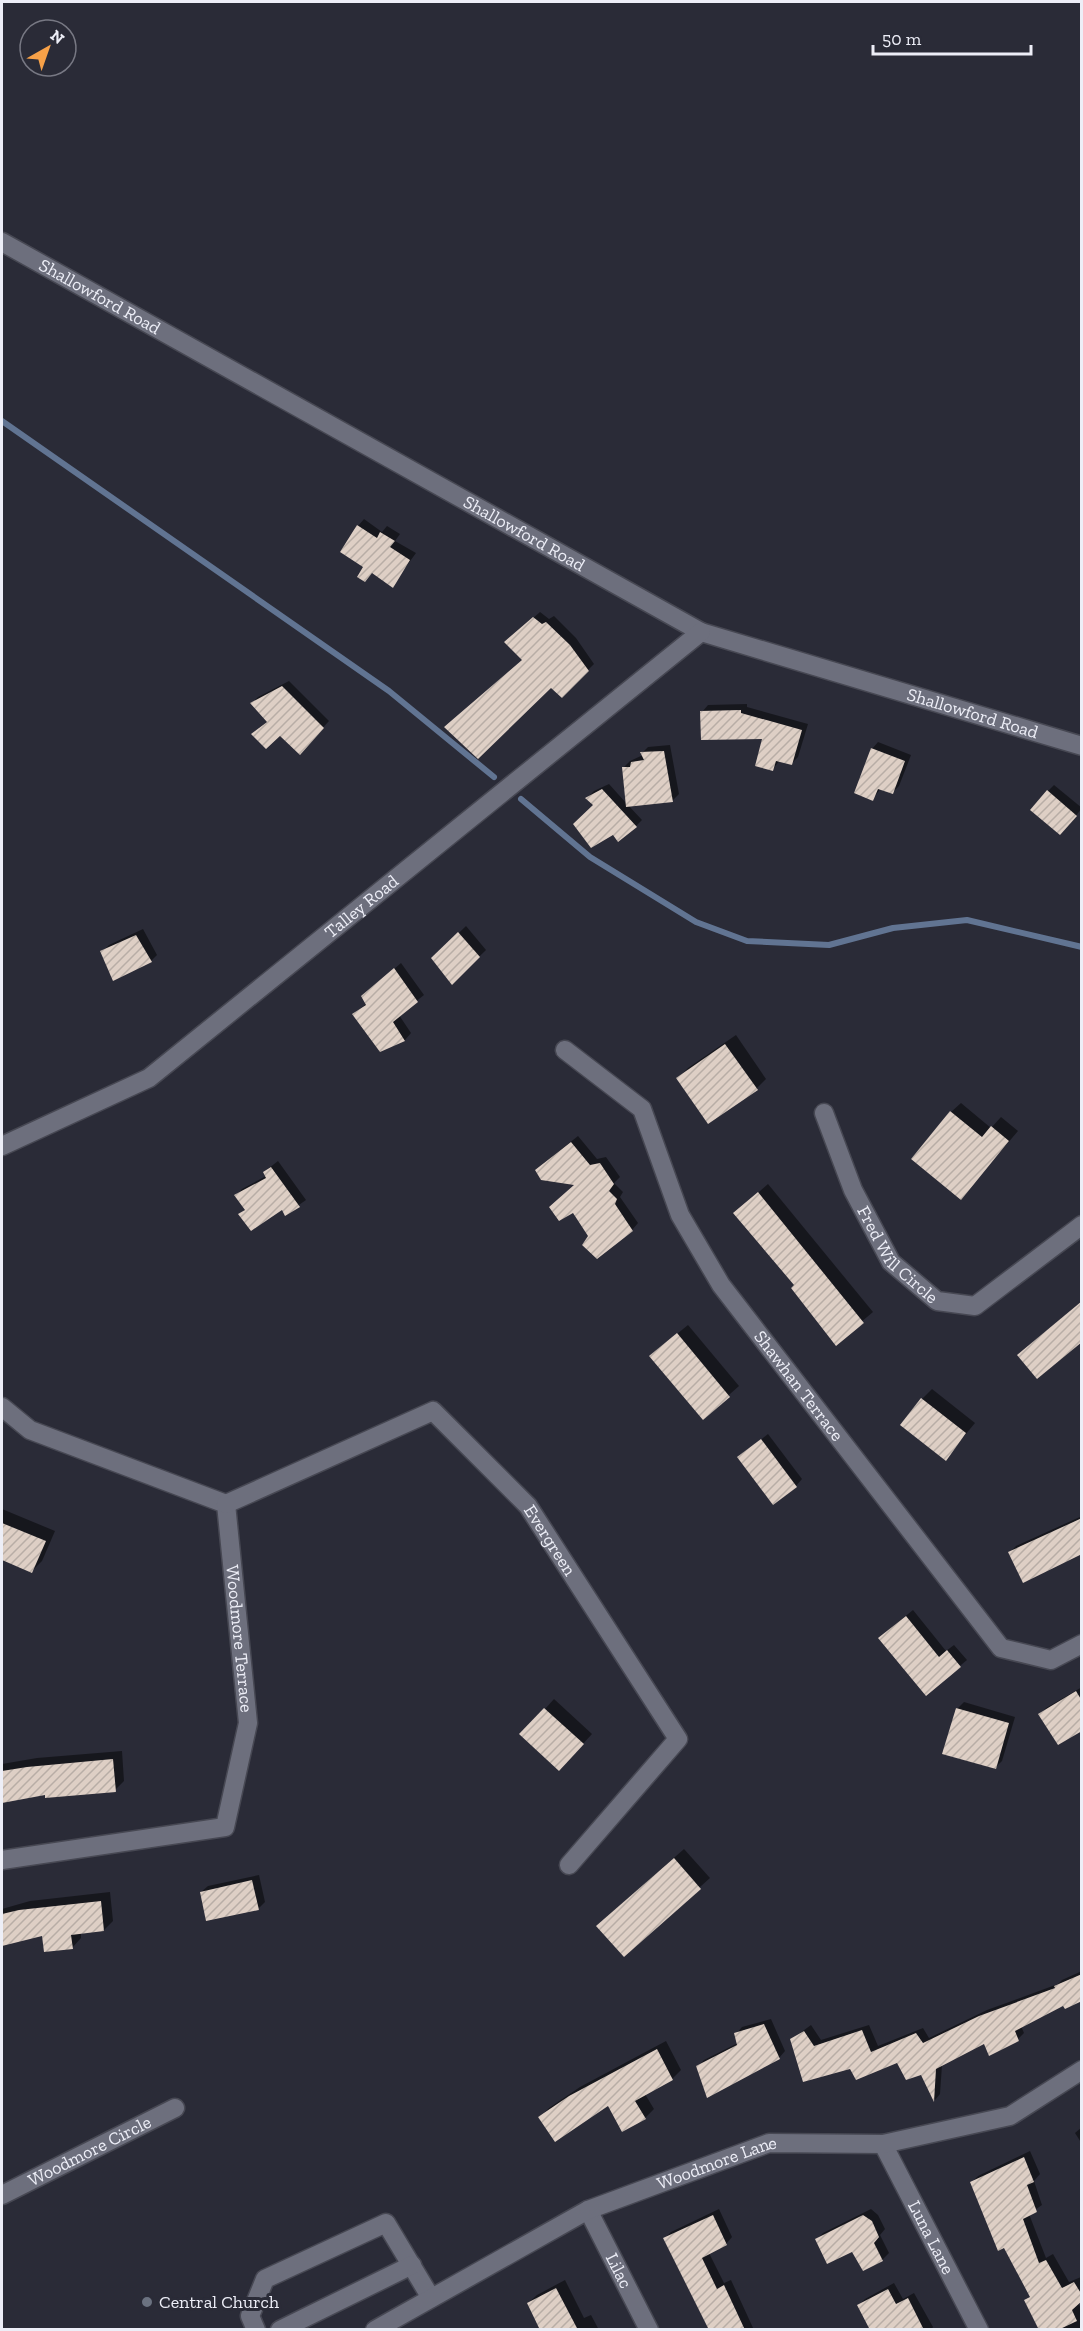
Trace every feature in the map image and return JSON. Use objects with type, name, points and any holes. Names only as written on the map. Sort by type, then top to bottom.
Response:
[{"type":"street","name":"Shallowford Road","points":[[2,242],[701,632],[1082,746]]},
{"type":"street","name":"Talley Road","points":[[2,1146],[149,1078],[701,632]]},
{"type":"street","name":"Shawhan Terrace","points":[[565,1050],[642,1109],[680,1215],[721,1285],[1001,1648],[1051,1660],[1082,1644]]},
{"type":"street","name":"Fred Will Circle","points":[[824,1113],[853,1190],[891,1262],[937,1301],[975,1306],[1082,1225]]},
{"type":"street","points":[[2,1407],[30,1430],[226,1504]]},
{"type":"street","name":"Evergreen","points":[[226,1504],[433,1411],[528,1506],[678,1739],[570,1864]]},
{"type":"street","name":"Woodmore Terrace","points":[[2,1860],[225,1827],[248,1723],[226,1504]]},
{"type":"street","name":"Woodmore Lane","points":[[375,2330],[588,2210],[769,2143],[883,2144],[1010,2116],[1082,2070]]},
{"type":"street","name":"Woodmore Circle","points":[[2,2195],[176,2108]]},
{"type":"street","name":"Luna Lane","points":[[883,2144],[979,2330]]},
{"type":"street","name":"Lilac","points":[[588,2210],[649,2330]]},
{"type":"street","points":[[256,2330],[250,2316],[265,2279],[386,2223],[431,2298]]},
{"type":"street","points":[[280,2330],[411,2265]]},
{"type":"building","points":[[357,525],[377,538],[380,532],[395,541],[390,547],[410,560],[393,588],[372,573],[365,582],[357,577],[363,567],[340,552]]},
{"type":"building","points":[[533,617],[542,624],[546,622],[570,645],[589,671],[562,698],[551,688],[478,759],[444,727],[522,660],[504,642]]},
{"type":"building","points":[[282,686],[324,728],[300,755],[280,736],[266,749],[251,734],[267,722],[250,703]]},
{"type":"building","points":[[741,710],[741,713],[802,730],[792,765],[776,761],[773,771],[755,766],[762,739],[701,740],[700,711]]},
{"type":"building","points":[[871,748],[905,761],[893,794],[878,789],[873,801],[854,793]]},
{"type":"building","points":[[664,751],[673,802],[626,807],[622,767],[630,767],[631,762],[644,760],[640,752]]},
{"type":"building","points":[[602,789],[637,827],[618,842],[613,835],[591,848],[573,824],[593,805],[585,798]]},
{"type":"building","points":[[1047,790],[1077,816],[1060,835],[1030,810]]},
{"type":"building","points":[[458,932],[480,957],[452,985],[431,958]]},
{"type":"building","points":[[136,935],[152,962],[113,981],[100,951]]},
{"type":"building","points":[[394,968],[418,1002],[393,1022],[405,1041],[380,1052],[352,1014],[366,1005],[361,996]]},
{"type":"building","points":[[725,1044],[758,1090],[708,1124],[676,1078]]},
{"type":"building","points":[[950,1111],[982,1137],[991,1126],[1009,1141],[961,1200],[911,1159]]},
{"type":"building","points":[[571,1142],[590,1165],[600,1163],[614,1184],[609,1191],[617,1199],[615,1204],[633,1231],[597,1259],[582,1245],[588,1236],[573,1213],[559,1221],[549,1207],[574,1185],[541,1180],[535,1170]]},
{"type":"building","points":[[271,1167],[300,1207],[285,1216],[282,1210],[251,1231],[238,1214],[245,1210],[234,1195],[266,1178],[263,1172]]},
{"type":"building","points":[[758,1192],[864,1323],[836,1346],[791,1288],[794,1285],[733,1213]]},
{"type":"building","points":[[1082,1301],[1082,1342],[1037,1379],[1017,1355]]},
{"type":"building","points":[[677,1333],[730,1397],[703,1420],[649,1356]]},
{"type":"building","points":[[921,1398],[966,1433],[946,1461],[900,1425]]},
{"type":"building","points":[[761,1439],[797,1487],[773,1505],[737,1457]]},
{"type":"building","points":[[1082,1518],[1082,1554],[1023,1583],[1008,1552]]},
{"type":"building","points":[[2,1523],[46,1541],[32,1573],[2,1560]]},
{"type":"building","points":[[906,1616],[939,1657],[947,1650],[961,1667],[926,1696],[878,1638]]},
{"type":"building","points":[[1076,1691],[1082,1701],[1082,1731],[1058,1745],[1038,1714]]},
{"type":"building","points":[[544,1708],[584,1744],[559,1771],[519,1734]]},
{"type":"building","points":[[956,1708],[1009,1723],[996,1769],[942,1754]]},
{"type":"building","points":[[113,1759],[116,1792],[45,1798],[45,1795],[2,1803],[2,1771]]},
{"type":"building","points":[[674,1858],[701,1889],[624,1957],[596,1926]]},
{"type":"building","points":[[252,1880],[259,1910],[206,1921],[200,1892]]},
{"type":"building","points":[[101,1901],[104,1931],[71,1935],[73,1949],[44,1952],[42,1936],[2,1946],[2,1914]]},
{"type":"building","points":[[1082,1974],[1082,2001],[1065,2009],[1063,2006],[1015,2031],[1019,2041],[989,2056],[984,2044],[936,2069],[934,2102],[921,2075],[906,2080],[897,2063],[856,2080],[850,2069],[803,2082],[790,2039],[804,2031],[814,2046],[862,2030],[871,2052],[916,2033],[923,2043],[979,2016],[1055,1988],[1054,1986]]},
{"type":"building","points":[[764,2024],[780,2059],[707,2098],[696,2066],[737,2045],[734,2033]]},
{"type":"building","points":[[657,2049],[673,2080],[635,2101],[646,2119],[622,2132],[608,2106],[555,2142],[538,2117],[569,2096]]},
{"type":"building","points":[[1024,2157],[1034,2182],[1027,2185],[1037,2212],[1023,2219],[1039,2263],[1046,2260],[1062,2288],[1074,2282],[1082,2295],[1082,2301],[1072,2310],[1077,2321],[1058,2330],[1039,2330],[1024,2300],[1030,2297],[1004,2248],[998,2251],[970,2182]]},
{"type":"building","points":[[713,2215],[727,2245],[702,2258],[717,2289],[724,2285],[745,2330],[709,2330],[663,2238]]},
{"type":"building","points":[[863,2215],[872,2221],[879,2237],[874,2243],[883,2261],[863,2271],[852,2252],[827,2264],[815,2239]]},
{"type":"building","points":[[556,2288],[578,2330],[540,2330],[527,2303]]},
{"type":"building","points":[[888,2289],[896,2304],[908,2298],[924,2330],[870,2330],[857,2305]]},
{"type":"waterway","points":[[2,421],[389,691],[494,777]]},
{"type":"waterway","points":[[521,799],[590,857],[696,922],[747,941],[829,945],[893,928],[967,920],[1082,947]]},
{"type":"place","name":"Central Church","points":[[147,2302]]}]
